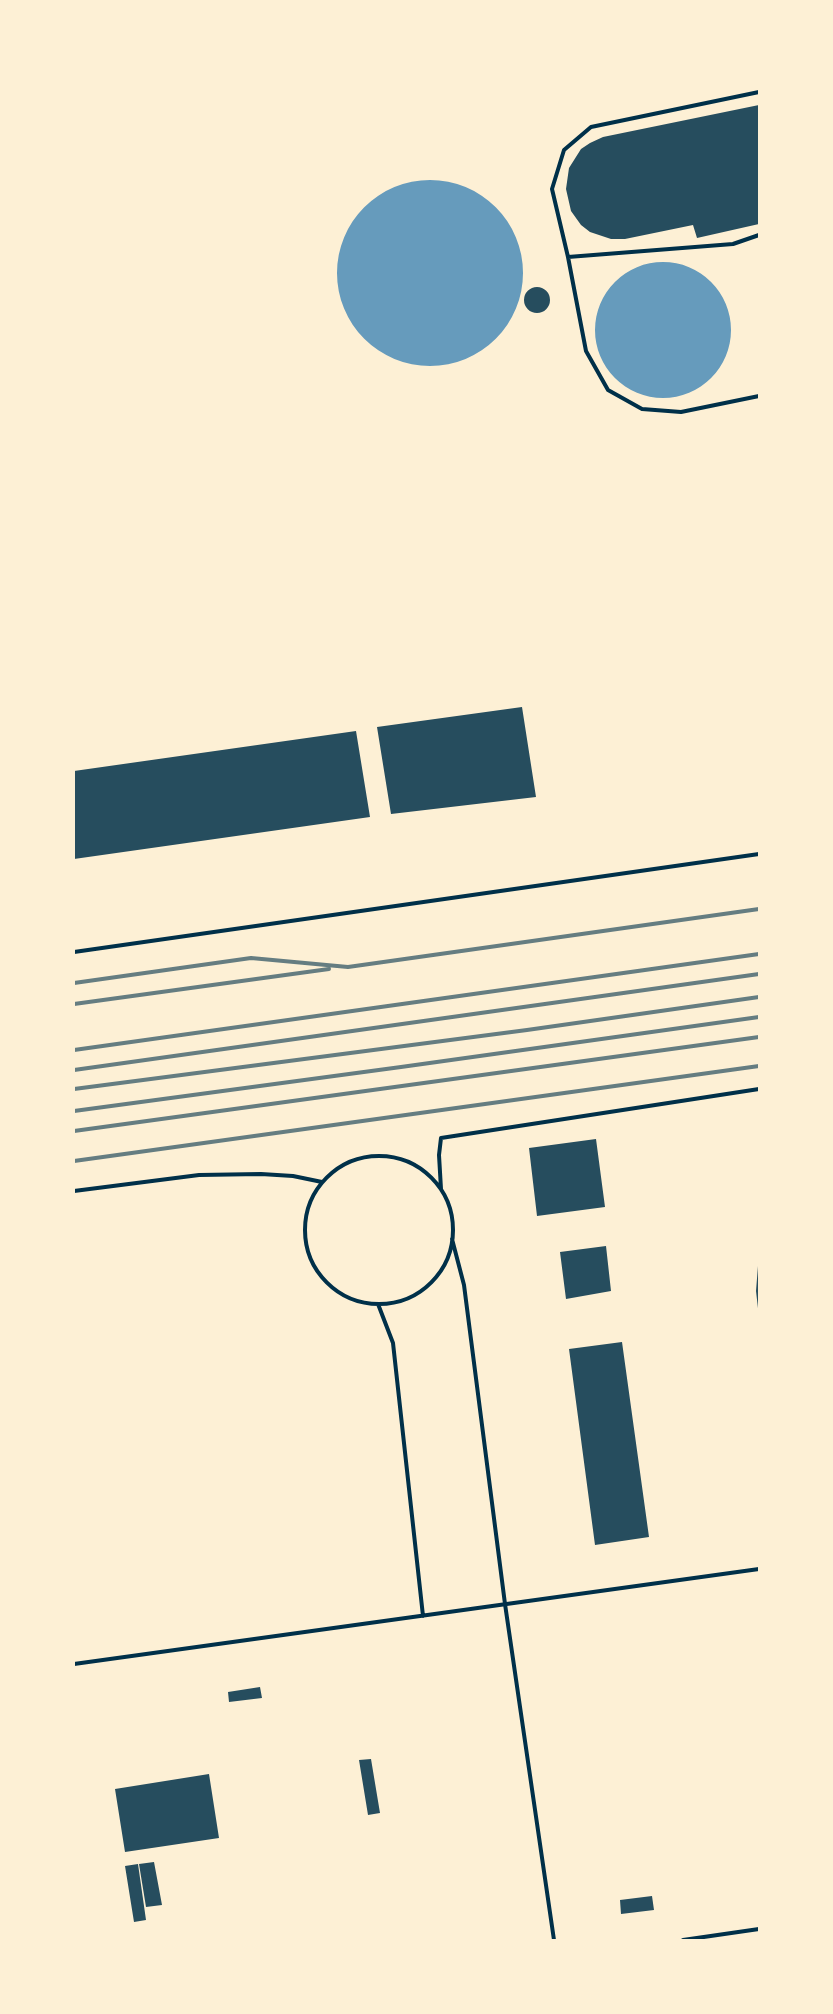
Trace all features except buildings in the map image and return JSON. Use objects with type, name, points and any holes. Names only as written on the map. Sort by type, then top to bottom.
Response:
[{"type":"lane","points":[[759,92],[591,127],[564,150],[552,189],[568,257],[586,351],[608,390],[642,409],[681,412],[759,396]]},
{"type":"lane","points":[[568,257],[733,244],[759,235]]},
{"type":"lane","points":[[74,952],[759,854]]},
{"type":"lane","points":[[441,1190],[439,1155],[442,1138],[759,1090]]},
{"type":"lane","points":[[383,1156],[400,1159],[417,1166],[430,1176],[441,1190],[453,1221],[449,1255],[441,1270],[430,1284],[415,1295],[397,1302],[378,1304],[360,1302],[342,1294],[327,1283],[315,1267],[308,1250],[305,1231],[306,1214],[312,1197],[322,1182],[334,1170],[366,1157],[383,1156]]},
{"type":"lane","points":[[74,1192],[199,1175],[293,1176],[322,1182]]},
{"type":"lane","points":[[452,1238],[464,1285],[506,1604],[554,1940]]},
{"type":"lane","points":[[378,1304],[393,1343],[423,1616]]},
{"type":"lane","points":[[74,1664],[759,1569]]},
{"type":"lane","points":[[683,1940],[759,1929]]},
{"type":"water","points":[[430,180],[457,184],[474,191],[489,201],[502,214],[512,229],[519,246],[523,273],[519,300],[512,317],[502,332],[489,345],[474,355],[457,362],[430,366],[403,362],[386,355],[371,345],[358,332],[348,317],[341,300],[337,273],[341,246],[348,229],[358,214],[371,201],[386,191],[403,184]]},
{"type":"water","points":[[663,262],[689,267],[701,273],[711,282],[720,292],[726,304],[731,330],[726,356],[720,368],[711,378],[701,387],[689,393],[663,398],[637,393],[625,387],[615,378],[606,368],[600,356],[595,330],[600,304],[606,292],[615,282],[625,273],[637,267]]},
{"type":"railway","points":[[74,983],[251,958],[348,967],[759,909]]},
{"type":"railway","points":[[74,1050],[759,954]]},
{"type":"railway","points":[[74,1004],[329,969]]},
{"type":"railway","points":[[74,1070],[759,974]]},
{"type":"railway","points":[[74,1089],[527,1030],[759,997]]},
{"type":"railway","points":[[74,1111],[759,1017]]},
{"type":"railway","points":[[74,1131],[759,1037]]},
{"type":"railway","points":[[74,1161],[759,1066]]}]
